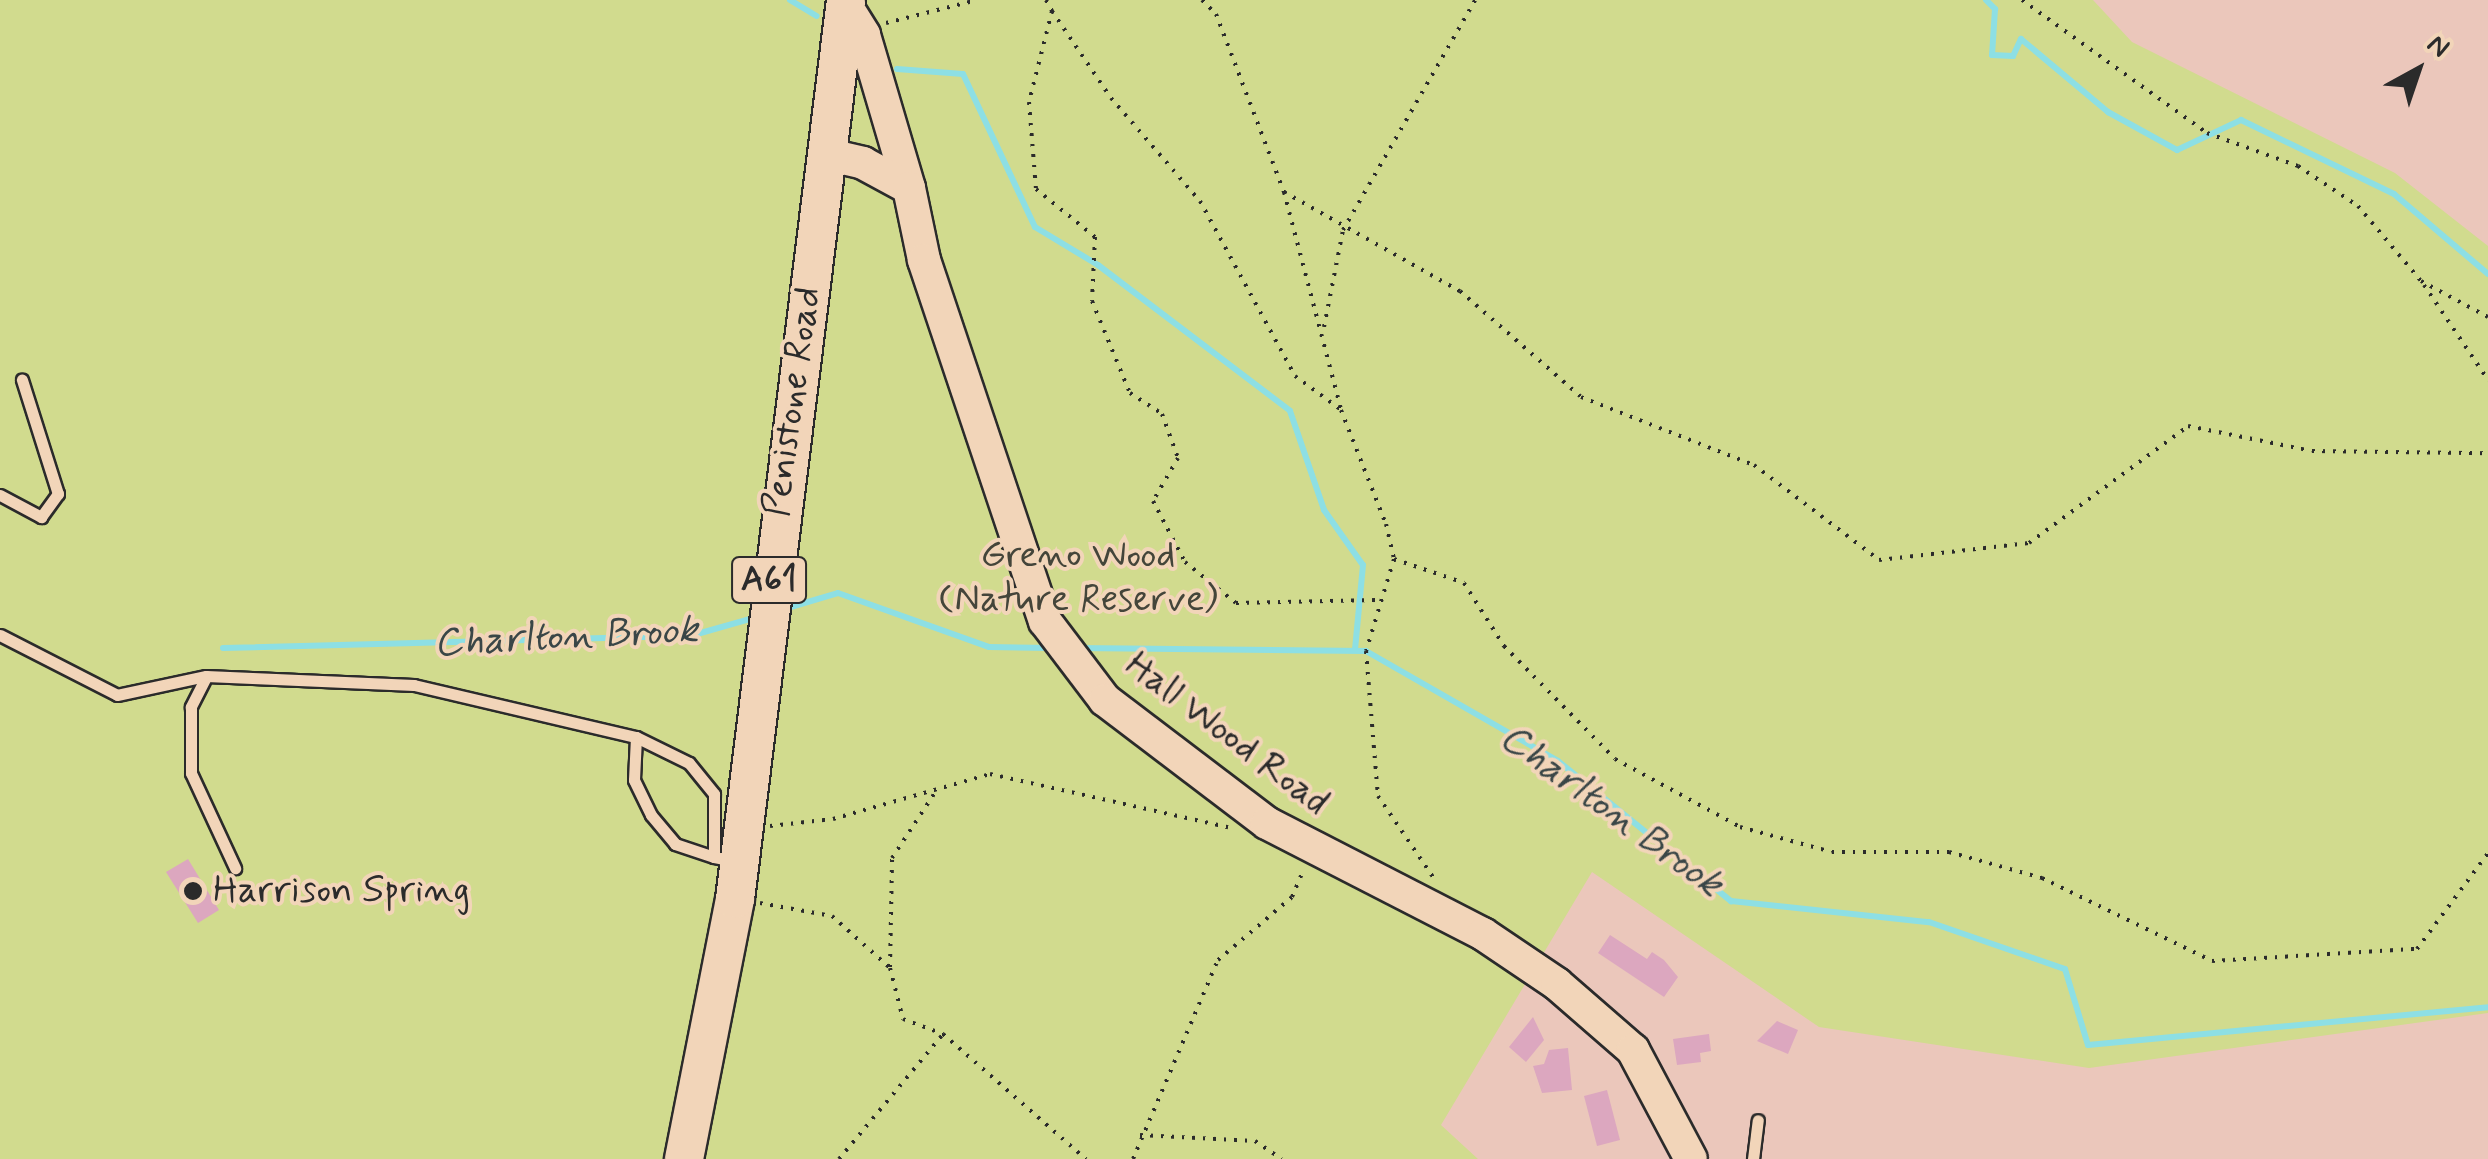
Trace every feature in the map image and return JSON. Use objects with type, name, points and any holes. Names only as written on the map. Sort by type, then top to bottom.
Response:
[{"type":"highway","name":"Penistone Road","points":[[684,1159],[732,862],[825,154],[852,13]]},
{"type":"main road","name":"Hall Wood Road","points":[[852,13],[909,188],[924,260],[1046,621],[1105,700],[1267,823],[1512,950],[1632,1050],[1691,1159]]},
{"type":"main road","points":[[825,154],[909,188]]},
{"type":"lane","points":[[0,495],[41,517],[58,494],[22,380]]},
{"type":"lane","points":[[0,635],[117,695],[206,676],[414,685],[636,737],[689,763],[714,794],[732,862]]},
{"type":"lane","points":[[206,676],[192,707],[191,773],[234,868]]},
{"type":"lane","points":[[636,737],[634,780],[651,815],[675,844],[732,862]]},
{"type":"lane","points":[[1753,1159],[1758,1120]]},
{"type":"path","points":[[852,13],[892,20],[977,0]]},
{"type":"path","points":[[1046,0],[1111,98],[1200,201],[1295,376],[1341,410]]},
{"type":"path","points":[[1202,0],[1216,14],[1284,192],[1341,410],[1394,558],[1376,600],[1366,650],[1378,796],[1452,918]]},
{"type":"path","points":[[1323,332],[1343,230],[1475,0]]},
{"type":"path","points":[[2022,0],[2207,134],[2298,166],[2358,206],[2422,281],[2488,380]]},
{"type":"path","points":[[1052,11],[1029,102],[1036,188],[1095,236],[1092,300],[1130,394],[1162,414],[1178,458],[1152,501],[1186,562],[1236,604],[1376,600]]},
{"type":"path","points":[[1284,192],[1343,230],[1460,291],[1581,397],[1754,465],[1879,560],[2029,543],[2188,426],[2312,451],[2488,453]]},
{"type":"path","points":[[2422,281],[2488,316]]},
{"type":"path","points":[[1394,558],[1464,583],[1504,646],[1615,759],[1740,827],[1832,852],[1949,852],[2042,878],[2212,961],[2417,948],[2488,854]]},
{"type":"path","points":[[732,862],[834,819],[934,794],[990,774],[1248,831],[1267,823]]},
{"type":"path","points":[[934,794],[892,858],[890,968],[903,1019],[943,1034],[1086,1159]]},
{"type":"path","points":[[1133,1159],[1218,960],[1292,897],[1312,848]]},
{"type":"path","points":[[732,862],[832,916],[890,968]]},
{"type":"path","points":[[839,1159],[943,1034]]},
{"type":"path","points":[[1140,1135],[1254,1142],[1282,1159]]},
{"type":"green space","name":"Greno Wood (Nature Reserve)","points":[[0,0],[2093,0],[2132,42],[2395,173],[2488,246],[2488,1013],[2089,1068],[1819,1027],[1592,872],[1441,1125],[1478,1159],[0,1159]]},
{"type":"building","name":"Harrison Spring","points":[[188,859],[219,910],[198,923],[166,872]]},
{"type":"building","points":[[1610,935],[1647,959],[1652,952],[1664,960],[1678,977],[1664,997],[1598,953]]},
{"type":"building","points":[[1533,1017],[1544,1040],[1526,1062],[1509,1047]]},
{"type":"building","points":[[1777,1021],[1798,1030],[1788,1054],[1757,1041]]},
{"type":"building","points":[[1709,1034],[1711,1051],[1700,1053],[1701,1062],[1677,1065],[1673,1039]]},
{"type":"building","points":[[1568,1048],[1572,1090],[1542,1093],[1533,1066],[1544,1064],[1549,1050]]},
{"type":"building","points":[[1607,1090],[1620,1140],[1597,1146],[1584,1096]]},
{"type":"waterway","points":[[790,0],[817,16]]},
{"type":"waterway","points":[[1986,0],[1995,9],[1992,55],[2013,56],[2021,39],[2108,112],[2177,150],[2241,120],[2394,194],[2488,274]]},
{"type":"waterway","points":[[897,69],[963,74],[1035,227],[1098,265],[1290,411],[1324,510],[1363,565],[1355,650]]},
{"type":"waterway","name":"Charlton Brook","points":[[784,609],[838,593],[989,647],[1050,648]]},
{"type":"waterway","name":"Charlton Brook","points":[[223,648],[690,636],[757,617]]},
{"type":"waterway","name":"Charlton Brook","points":[[1077,648],[1366,651],[1558,761],[1731,901],[1929,922],[2065,969],[2088,1045],[2488,1007]]},
{"type":"place","name":"Harrison Spring","points":[[193,891]]}]
